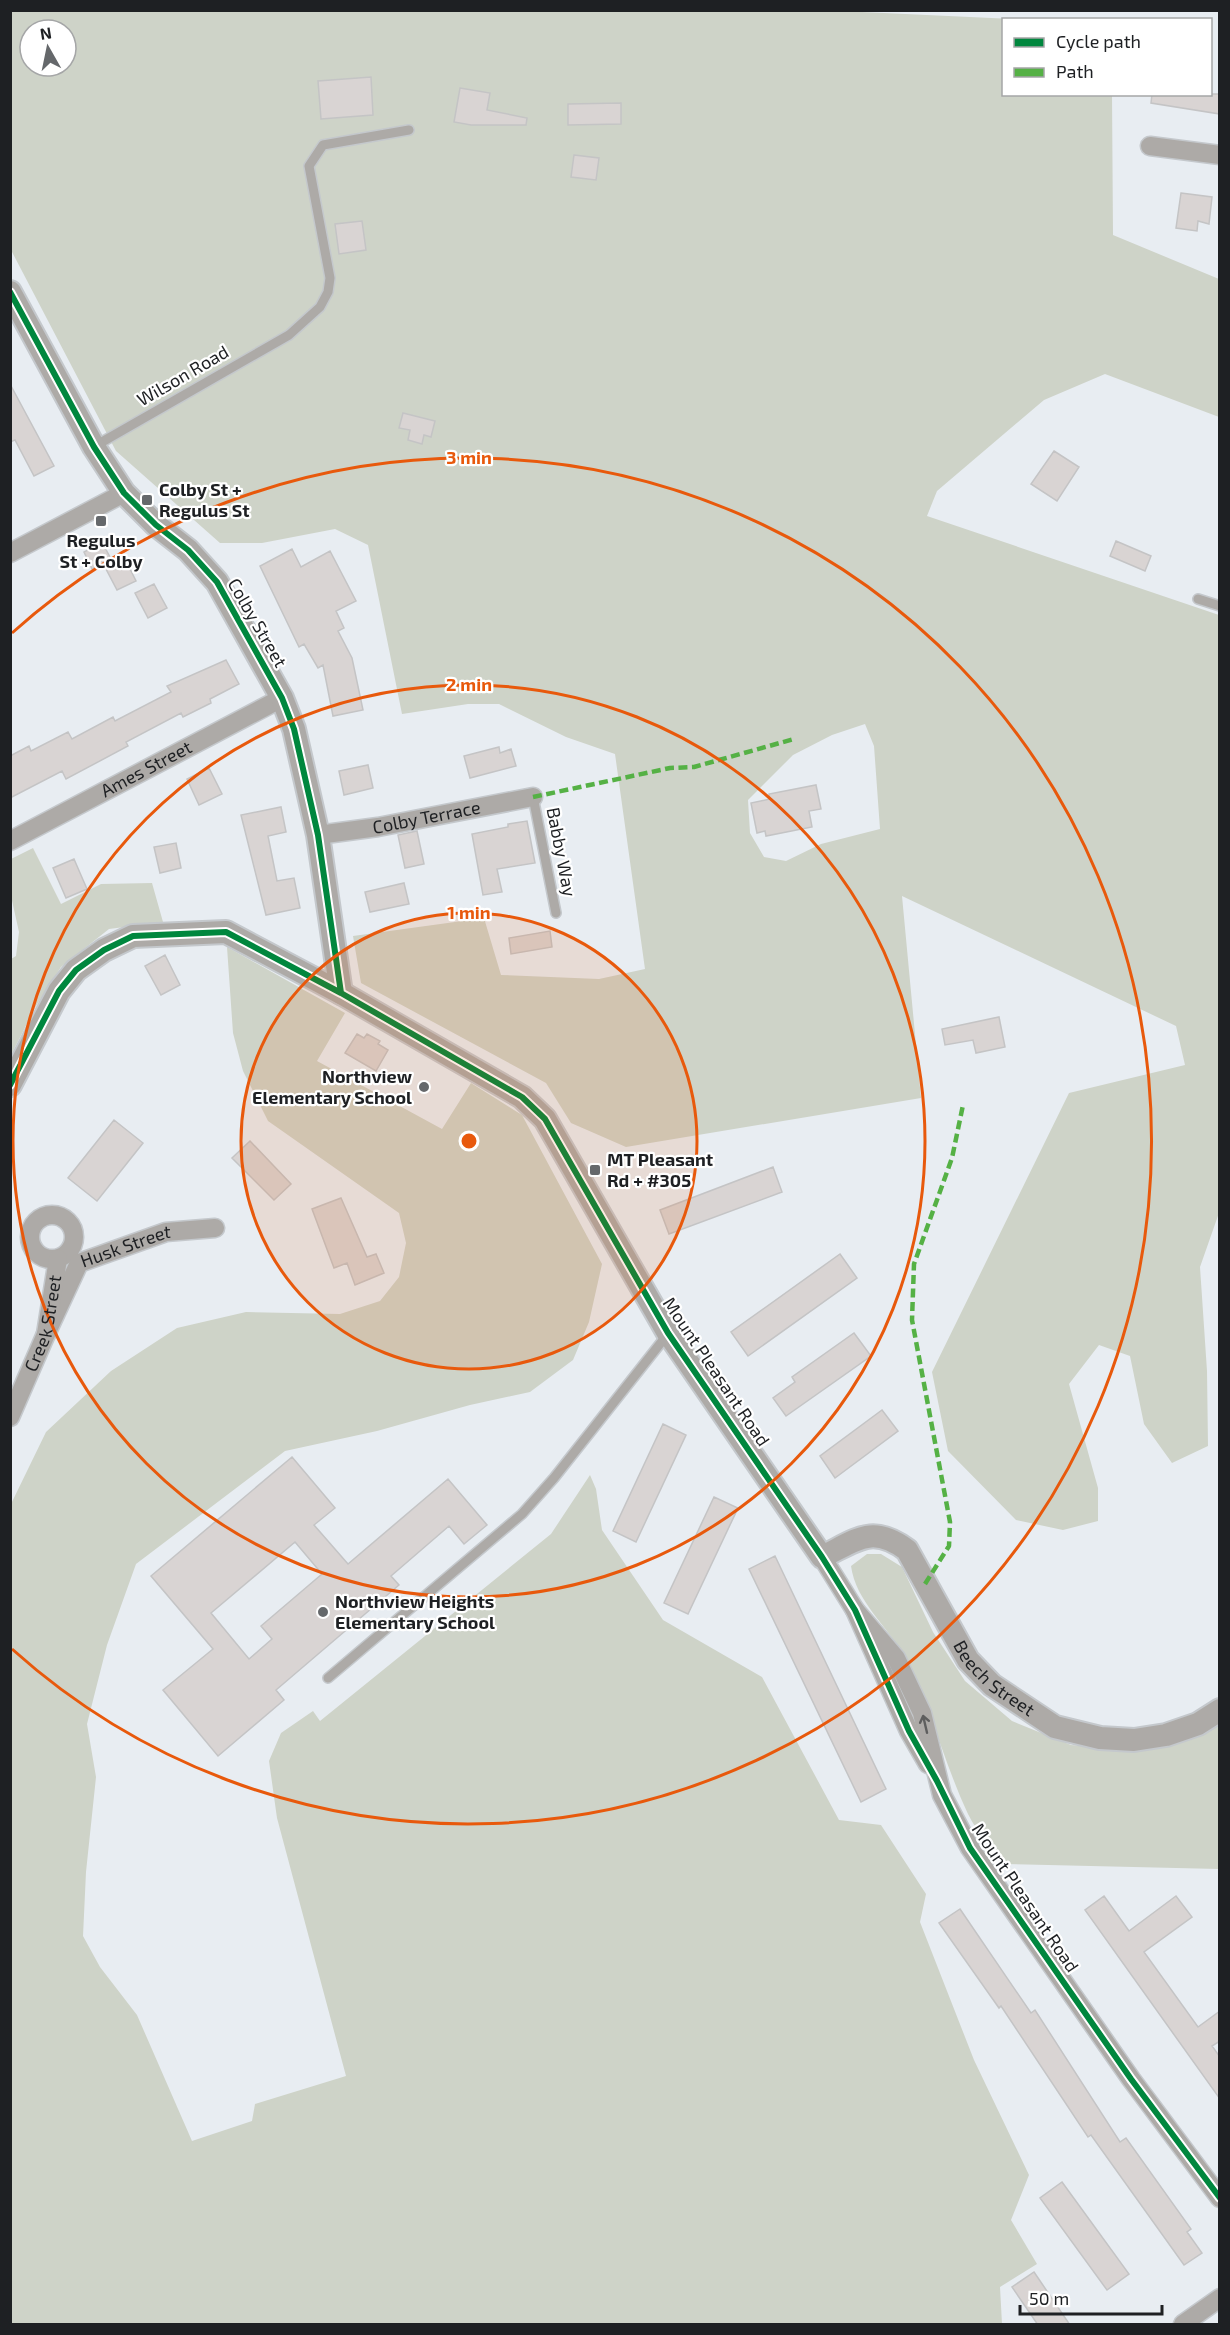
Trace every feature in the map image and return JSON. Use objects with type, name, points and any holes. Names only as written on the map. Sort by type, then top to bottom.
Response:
[{"type":"street","points":[[1150,146],[1220,156]]},
{"type":"street","name":"Colby Street","points":[[10,292],[94,447],[124,493],[156,525],[188,550],[217,582],[282,698],[294,729],[318,835],[341,993]]},
{"type":"street","points":[[10,553],[124,493]]},
{"type":"street","name":"Ames Street","points":[[10,841],[282,698]]},
{"type":"street","name":"Colby Terrace","points":[[318,835],[378,827],[533,797]]},
{"type":"street","name":"Mount Pleasant Road","points":[[10,1085],[59,991],[76,970],[104,950],[133,936],[226,932],[341,993],[522,1097],[545,1119],[669,1333],[822,1557],[855,1610],[909,1731],[938,1781],[970,1848],[1131,2079],[1220,2198]]},
{"type":"street","name":"Husk Street","points":[[46,1334],[79,1263],[166,1232],[215,1228]]},
{"type":"street","name":"Creek Street","points":[[10,1417],[46,1334],[58,1259]]},
{"type":"street","name":"Beech Street","points":[[822,1557],[869,1535],[890,1538],[906,1550],[968,1660],[992,1685],[1055,1727],[1100,1738],[1134,1740],[1166,1735],[1198,1724],[1220,1710]]},
{"type":"street","points":[[1183,2325],[1220,2298]]},
{"type":"lane","name":"Wilson Road","points":[[94,447],[289,334],[320,307],[328,292],[330,278],[309,166],[323,146],[409,130]]},
{"type":"lane","points":[[1198,599],[1220,606]]},
{"type":"lane","name":"Babby Way","points":[[533,797],[556,913]]},
{"type":"lane","points":[[328,1678],[522,1514],[554,1478],[669,1333]]},
{"type":"shaded area","points":[[819,10],[1002,18],[1002,96],[1112,96],[1113,235],[1219,279],[1219,417],[1105,374],[1044,400],[937,491],[927,516],[1219,615],[1220,1210],[1200,1267],[1207,1371],[1208,1446],[1172,1463],[1144,1424],[1130,1356],[1099,1345],[1069,1384],[1098,1488],[1098,1521],[1063,1530],[1016,1520],[948,1451],[932,1372],[1069,1093],[1185,1065],[1176,1026],[902,896],[921,1098],[626,1147],[571,1123],[546,1083],[361,983],[353,936],[484,918],[501,975],[599,979],[645,969],[615,754],[566,737],[499,704],[468,704],[402,714],[368,545],[335,529],[262,543],[220,543],[116,451],[11,250],[11,11]],"holes":[[[865,724],[874,746],[880,829],[821,844],[786,861],[764,857],[750,833],[748,800],[793,755],[832,735]]]},
{"type":"shaded area","points":[[33,848],[61,904],[101,884],[152,883],[163,922],[109,929],[61,967],[36,1006],[11,1055],[11,959],[16,956],[19,932],[11,896],[11,859]]},
{"type":"shaded area","points":[[227,947],[345,1013],[317,1061],[442,1129],[471,1083],[522,1115],[602,1264],[589,1322],[573,1360],[530,1392],[470,1405],[377,1431],[285,1451],[136,1564],[107,1645],[87,1724],[96,1777],[86,1872],[83,1936],[100,1967],[137,2015],[192,2141],[252,2121],[255,2104],[346,2076],[277,1818],[269,1761],[281,1733],[313,1711],[320,1721],[551,1534],[590,1475],[596,1489],[602,1530],[663,1620],[762,1677],[839,1820],[881,1825],[926,1894],[920,1922],[974,2060],[1029,2175],[1011,2220],[1037,2264],[1000,2287],[1002,2324],[11,2324],[11,1504],[46,1432],[111,1371],[177,1328],[246,1312],[340,1314],[380,1301],[399,1277],[406,1243],[399,1213],[268,1121],[243,1071],[233,1033]]},
{"type":"shaded area","points":[[867,1554],[881,1554],[902,1567],[933,1632],[965,1681],[1012,1721],[1071,1745],[1128,1750],[1219,1723],[1219,1869],[1003,1864],[968,1814],[914,1675],[904,1656],[859,1591],[851,1566]]},
{"type":"building","points":[[371,77],[373,115],[321,119],[318,81]]},
{"type":"building","points":[[460,88],[490,93],[487,110],[527,118],[526,125],[471,125],[454,122]]},
{"type":"building","points":[[1220,94],[1220,114],[1151,103],[1152,96]]},
{"type":"building","points":[[621,103],[621,124],[568,125],[568,104]]},
{"type":"building","points":[[574,155],[599,158],[596,180],[571,177]]},
{"type":"building","points":[[1181,193],[1212,197],[1209,224],[1198,221],[1197,231],[1176,228]]},
{"type":"building","points":[[362,221],[366,250],[339,254],[335,224]]},
{"type":"building","points":[[10,384],[54,466],[34,476],[15,440],[10,442]]},
{"type":"building","points":[[403,413],[435,421],[431,437],[424,435],[422,444],[408,440],[410,430],[399,428]]},
{"type":"building","points":[[1054,451],[1079,467],[1057,501],[1031,484]]},
{"type":"building","points":[[1116,541],[1151,556],[1145,571],[1110,556]]},
{"type":"building","points":[[102,542],[111,559],[92,569],[84,552]]},
{"type":"building","points":[[292,549],[301,567],[330,551],[356,601],[336,611],[344,628],[338,631],[352,658],[363,710],[333,716],[323,665],[318,668],[304,644],[299,647],[260,566]]},
{"type":"building","points":[[125,559],[136,581],[117,590],[106,569]]},
{"type":"building","points":[[154,584],[167,608],[148,618],[135,593]]},
{"type":"building","points":[[226,660],[239,684],[210,699],[211,703],[183,717],[181,713],[126,742],[128,746],[66,779],[62,771],[10,798],[10,756],[29,746],[31,751],[68,732],[72,739],[113,717],[115,721],[171,692],[167,686]]},
{"type":"building","points":[[499,747],[500,753],[511,749],[516,766],[470,778],[464,756]]},
{"type":"building","points":[[368,765],[373,788],[344,795],[339,771]]},
{"type":"building","points":[[209,768],[222,794],[199,805],[187,779]]},
{"type":"building","points":[[816,785],[821,809],[809,811],[812,827],[766,836],[765,831],[757,833],[751,803],[770,799],[769,794]]},
{"type":"building","points":[[281,807],[286,832],[268,836],[277,881],[294,878],[300,908],[266,915],[241,815]]},
{"type":"building","points":[[527,821],[535,863],[497,869],[502,892],[483,895],[472,834]]},
{"type":"building","points":[[417,831],[424,864],[405,868],[398,835]]},
{"type":"building","points":[[176,843],[181,868],[160,873],[154,847]]},
{"type":"building","points":[[74,859],[87,889],[66,898],[53,868]]},
{"type":"building","points":[[404,883],[409,904],[370,912],[365,892]]},
{"type":"building","points":[[550,931],[552,947],[511,954],[509,938]]},
{"type":"building","points":[[165,955],[180,985],[161,995],[145,966]]},
{"type":"building","points":[[999,1017],[1005,1047],[976,1053],[973,1040],[945,1045],[942,1029]]},
{"type":"building","points":[[357,1034],[364,1038],[367,1034],[380,1041],[378,1044],[388,1050],[376,1071],[345,1053]]},
{"type":"building","points":[[114,1120],[143,1143],[97,1201],[68,1178]]},
{"type":"building","points":[[250,1141],[291,1184],[274,1200],[232,1158]]},
{"type":"building","points":[[773,1167],[782,1192],[669,1234],[660,1210]]},
{"type":"building","points":[[341,1198],[367,1257],[376,1254],[384,1273],[355,1285],[347,1263],[334,1268],[312,1209]]},
{"type":"building","points":[[840,1254],[857,1278],[748,1356],[731,1332]]},
{"type":"building","points":[[854,1333],[871,1356],[786,1416],[773,1398],[795,1382],[792,1377]]},
{"type":"building","points":[[882,1410],[898,1431],[835,1478],[820,1456]]},
{"type":"building","points":[[663,1424],[686,1435],[636,1542],[613,1531]]},
{"type":"building","name":"Northview Heights Elementary School","points":[[292,1457],[335,1508],[314,1525],[348,1564],[448,1479],[487,1525],[464,1544],[449,1526],[391,1576],[399,1585],[276,1690],[284,1700],[218,1756],[163,1690],[213,1649],[151,1576]],"holes":[[[295,1542],[322,1574],[261,1626],[272,1639],[249,1659],[211,1613]]]},
{"type":"building","points":[[714,1497],[738,1508],[688,1614],[664,1603]]},
{"type":"building","points":[[775,1556],[886,1789],[861,1802],[749,1569]]},
{"type":"building","points":[[1104,1896],[1129,1931],[1176,1896],[1192,1917],[1144,1952],[1198,2027],[1220,2011],[1220,2041],[1212,2046],[1220,2057],[1220,2099],[1085,1910]]},
{"type":"building","points":[[960,1909],[1031,2013],[1035,2010],[1120,2142],[1126,2138],[1191,2229],[1187,2232],[1202,2253],[1184,2265],[1091,2135],[1088,2137],[1001,2006],[999,2008],[939,1923]]},
{"type":"building","points":[[1062,2182],[1129,2274],[1107,2290],[1040,2198]]},
{"type":"building","points":[[1034,2272],[1070,2325],[1038,2325],[1012,2287]]},
{"type":"marked path","points":[[533,797],[670,768],[694,767],[794,739]]},
{"type":"marked path","points":[[925,1584],[949,1546],[950,1522],[912,1320],[914,1264],[952,1158],[963,1105]]},
{"type":"cycle path","points":[[10,292],[94,447],[124,493],[156,525],[188,550],[217,582],[282,698],[294,729],[318,835],[341,993]]},
{"type":"cycle path","points":[[10,1085],[59,991],[76,970],[104,950],[133,936],[226,932],[341,993],[522,1097],[545,1119],[668,1333],[822,1557],[855,1610],[909,1731],[970,1848],[1131,2079],[1220,2198]]},
{"type":"place","name":"Colby St + Regulus St","points":[[147,500]]},
{"type":"place","name":"Regulus St + Colby","points":[[101,521]]},
{"type":"place","name":"Northview Elementary School","points":[[424,1087]]},
{"type":"place","name":"MT Pleasant Rd + #305","points":[[595,1170]]},
{"type":"place","name":"Northview Heights Elementary School","points":[[323,1612]]}]
